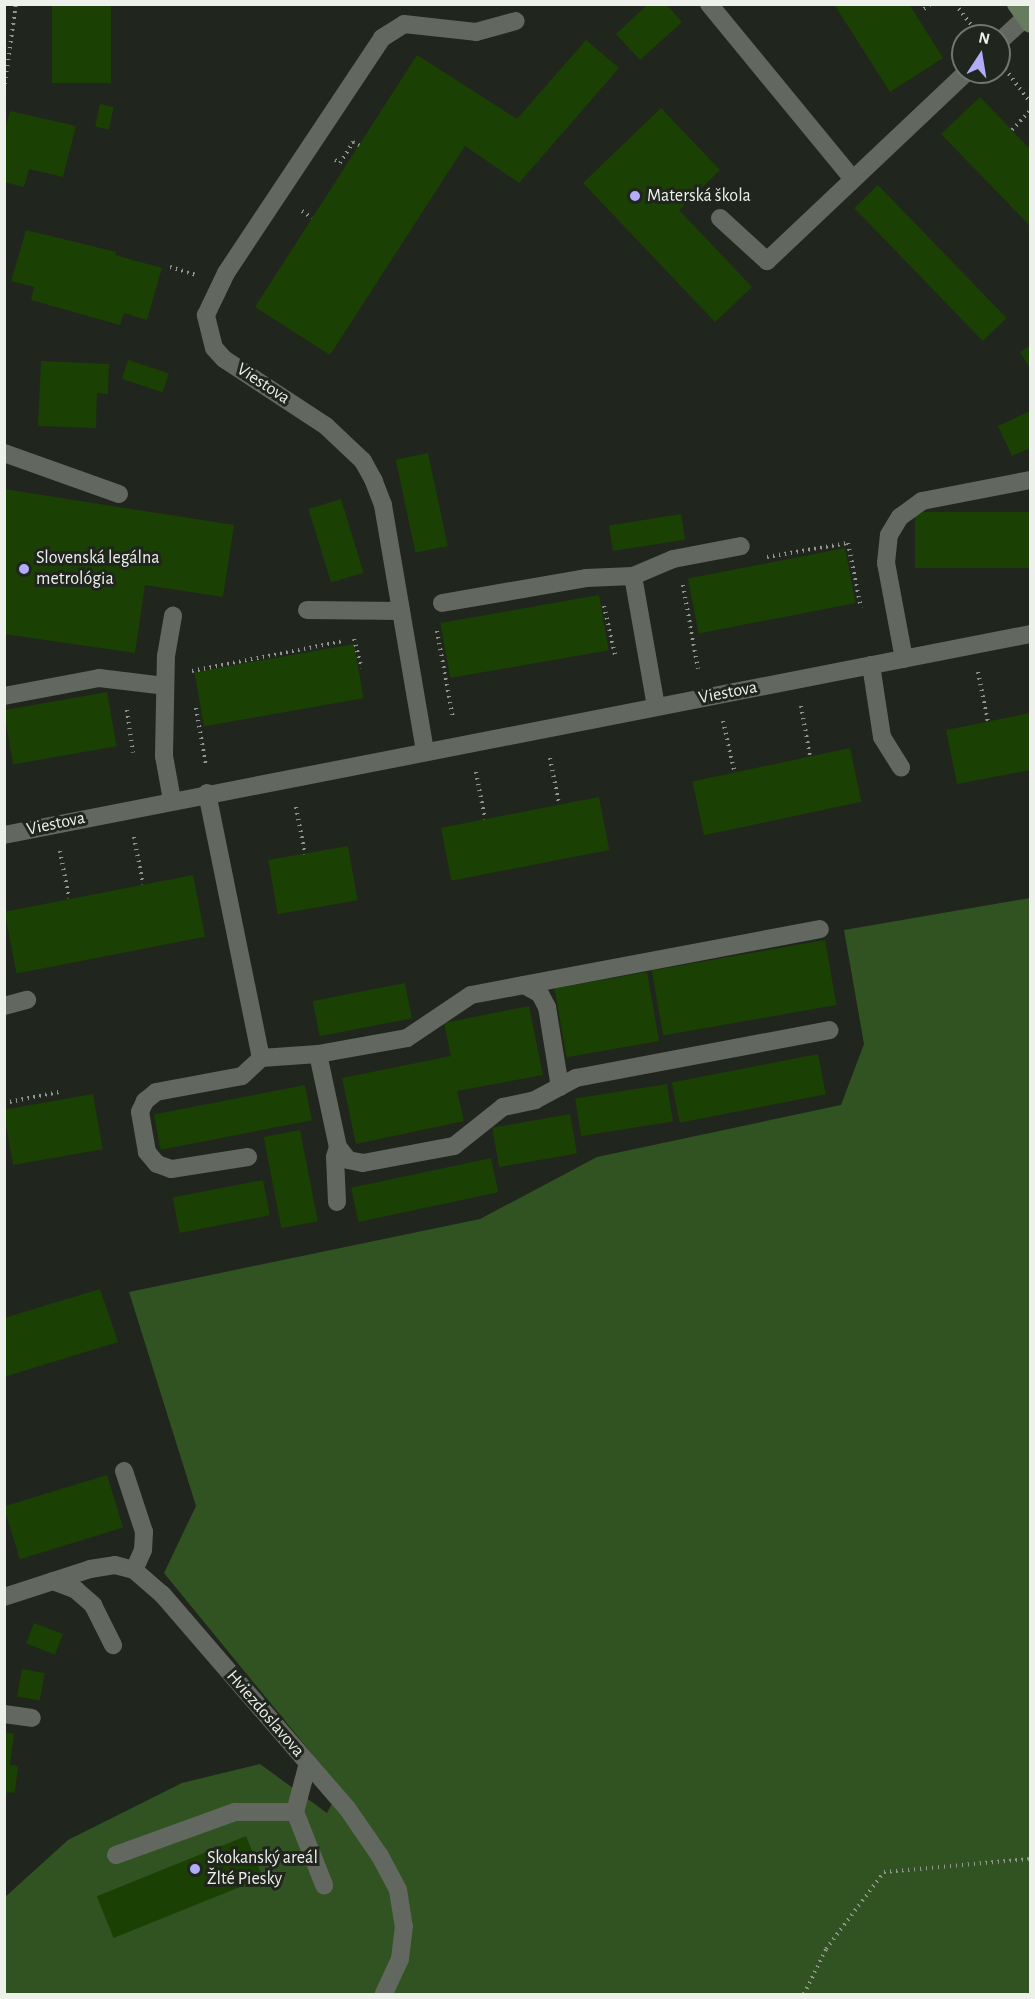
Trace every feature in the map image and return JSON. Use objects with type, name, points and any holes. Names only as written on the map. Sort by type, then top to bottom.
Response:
[{"type":"street","points":[[709,4],[853,179]]},
{"type":"street","points":[[1011,30],[1024,16]]},
{"type":"street","name":"Viestova","points":[[425,751],[383,505],[363,461],[326,426],[224,359],[214,348],[206,315],[226,273],[382,38],[404,24],[476,32],[516,21]]},
{"type":"street","points":[[720,218],[767,261],[954,84]]},
{"type":"street","points":[[4,453],[119,494]]},
{"type":"street","points":[[904,659],[886,563],[889,535],[900,517],[922,501],[1030,480]]},
{"type":"street","points":[[442,603],[586,578],[633,576],[674,559],[741,546]]},
{"type":"street","points":[[633,576],[657,706]]},
{"type":"street","points":[[307,610],[403,618]]},
{"type":"street","points":[[172,800],[164,756],[165,686],[173,616]]},
{"type":"street","name":"Viestova","points":[[4,835],[207,793],[1030,634]]},
{"type":"street","points":[[871,665],[882,737],[900,768]]},
{"type":"street","points":[[4,696],[99,678],[165,686]]},
{"type":"street","points":[[207,793],[261,1058]]},
{"type":"street","points":[[248,1157],[171,1169],[157,1164],[147,1152],[140,1112],[156,1092],[242,1076],[261,1058],[318,1054],[406,1038],[471,995],[820,929]]},
{"type":"street","points":[[524,986],[540,994],[547,1007],[560,1087]]},
{"type":"street","points":[[4,1006],[27,1000]]},
{"type":"street","points":[[318,1054],[339,1147],[348,1160],[363,1163],[454,1146],[503,1107],[536,1100],[576,1078],[829,1030]]},
{"type":"street","points":[[338,1202],[334,1157],[339,1147]]},
{"type":"street","points":[[4,1597],[90,1569],[116,1565],[134,1570],[143,1550],[144,1533],[124,1471]]},
{"type":"street","name":"Hviezdoslavova","points":[[134,1570],[162,1594],[347,1808],[398,1890],[404,1926],[400,1959],[384,1995]]},
{"type":"street","points":[[53,1581],[76,1590],[93,1605],[113,1644]]},
{"type":"street","points":[[4,1714],[32,1718]]},
{"type":"street","points":[[308,1763],[295,1812],[324,1885]]},
{"type":"street","points":[[116,1855],[235,1812],[295,1812]]},
{"type":"path","points":[[4,90],[16,4]]},
{"type":"path","points":[[924,9],[932,4]]},
{"type":"path","points":[[955,4],[970,24]]},
{"type":"path","points":[[1011,77],[1030,102]]},
{"type":"path","points":[[1012,130],[1030,111]]},
{"type":"path","points":[[329,156],[340,163],[353,142],[359,145]]},
{"type":"path","points":[[296,208],[312,218]]},
{"type":"path","points":[[170,267],[202,277]]},
{"type":"path","points":[[759,558],[848,543],[861,608]]},
{"type":"path","points":[[680,572],[700,676]]},
{"type":"path","points":[[603,602],[616,660],[652,686]]},
{"type":"path","points":[[403,618],[435,621],[454,724]]},
{"type":"path","points":[[191,682],[189,671],[355,639],[362,668]]},
{"type":"path","points":[[978,670],[988,722]]},
{"type":"path","points":[[122,679],[135,765]]},
{"type":"path","points":[[801,704],[810,756]]},
{"type":"path","points":[[195,705],[207,772]]},
{"type":"path","points":[[723,720],[734,770]]},
{"type":"path","points":[[549,754],[559,804]]},
{"type":"path","points":[[475,768],[485,819]]},
{"type":"path","points":[[296,803],[305,854]]},
{"type":"path","points":[[133,836],[143,884]]},
{"type":"path","points":[[59,851],[69,898]]},
{"type":"path","points":[[4,1103],[59,1092]]},
{"type":"path","points":[[804,1995],[826,1949],[884,1872],[1030,1859]]},
{"type":"green space","points":[[1030,898],[1030,1994],[5,1994],[4,1898],[68,1840],[182,1783],[260,1764],[327,1813],[340,1788],[164,1573],[196,1506],[129,1292],[480,1219],[597,1157],[841,1105],[864,1044],[844,930]]},
{"type":"building","points":[[52,4],[111,4],[111,83],[52,83]]},
{"type":"building","points":[[648,4],[666,4],[682,22],[640,60],[616,34]]},
{"type":"building","points":[[834,4],[909,4],[943,58],[890,92]]},
{"type":"building","points":[[586,40],[619,68],[519,183],[465,146],[330,355],[255,307],[417,55],[517,119]]},
{"type":"building","points":[[980,97],[1030,149],[1030,226],[941,134]]},
{"type":"building","points":[[100,104],[114,107],[109,129],[95,126]]},
{"type":"building","points":[[661,108],[720,170],[679,210],[752,287],[715,322],[583,183]]},
{"type":"building","points":[[10,111],[76,126],[63,177],[29,169],[24,187],[4,182],[4,133]]},
{"type":"building","points":[[878,185],[1007,318],[983,341],[854,208]]},
{"type":"building","points":[[26,230],[116,252],[115,255],[162,268],[147,320],[124,313],[120,325],[31,300],[34,287],[11,281]]},
{"type":"building","points":[[1030,346],[1030,368],[1020,352]]},
{"type":"building","points":[[128,360],[169,373],[163,392],[122,379]]},
{"type":"building","points":[[41,361],[109,364],[108,394],[97,393],[96,428],[38,426]]},
{"type":"building","points":[[1030,411],[1030,448],[1012,456],[998,426]]},
{"type":"building","points":[[428,453],[448,546],[415,553],[396,460]]},
{"type":"building","points":[[4,489],[234,525],[223,597],[145,585],[135,653],[4,634]]},
{"type":"building","points":[[341,499],[364,573],[331,583],[308,509]]},
{"type":"building","points":[[915,512],[1030,512],[1030,568],[915,568]]},
{"type":"building","points":[[681,514],[685,540],[613,551],[609,525]]},
{"type":"building","points":[[845,548],[856,603],[699,634],[688,579]]},
{"type":"building","points":[[599,595],[609,650],[450,678],[440,623]]},
{"type":"building","points":[[354,644],[364,698],[204,726],[194,672]]},
{"type":"building","points":[[107,692],[117,746],[13,764],[4,710]]},
{"type":"building","points":[[1030,713],[1030,770],[957,784],[946,730]]},
{"type":"building","points":[[850,748],[861,802],[704,835],[693,781]]},
{"type":"building","points":[[599,797],[609,850],[451,881],[441,828]]},
{"type":"building","points":[[348,846],[358,900],[278,914],[268,860]]},
{"type":"building","points":[[193,875],[205,937],[17,973],[5,912]]},
{"type":"building","points":[[825,940],[836,1005],[663,1036],[652,971]]},
{"type":"building","points":[[647,972],[659,1041],[567,1057],[554,988]]},
{"type":"building","points":[[405,983],[412,1018],[320,1036],[313,1001]]},
{"type":"building","points":[[529,1006],[543,1075],[457,1091],[464,1121],[356,1144],[342,1078],[451,1056],[444,1023]]},
{"type":"building","points":[[818,1054],[826,1094],[680,1123],[672,1082]]},
{"type":"building","points":[[667,1084],[673,1122],[581,1136],[575,1099]]},
{"type":"building","points":[[305,1085],[312,1120],[161,1150],[154,1114]]},
{"type":"building","points":[[93,1094],[103,1149],[13,1165],[4,1110]]},
{"type":"building","points":[[570,1114],[577,1153],[499,1167],[492,1128]]},
{"type":"building","points":[[300,1130],[318,1221],[281,1228],[264,1137]]},
{"type":"building","points":[[491,1158],[498,1192],[358,1222],[351,1188]]},
{"type":"building","points":[[263,1180],[270,1215],[180,1233],[173,1198]]},
{"type":"building","points":[[100,1289],[118,1342],[4,1377],[4,1318]]},
{"type":"building","points":[[107,1475],[123,1528],[20,1559],[4,1506]]},
{"type":"building","points":[[34,1623],[63,1634],[55,1655],[26,1644]]},
{"type":"building","points":[[22,1669],[45,1673],[40,1701],[17,1697]]},
{"type":"building","points":[[4,1732],[14,1734],[10,1765],[18,1766],[15,1793],[7,1792],[6,1797]]},
{"type":"building","points":[[246,1836],[263,1878],[114,1938],[97,1896]]},
{"type":"place","name":"Materská škola","points":[[635,196]]},
{"type":"place","name":"Slovenská legálna metrológia","points":[[24,569]]},
{"type":"place","name":"Skokanský areál Žlté Piesky","points":[[195,1869]]}]
